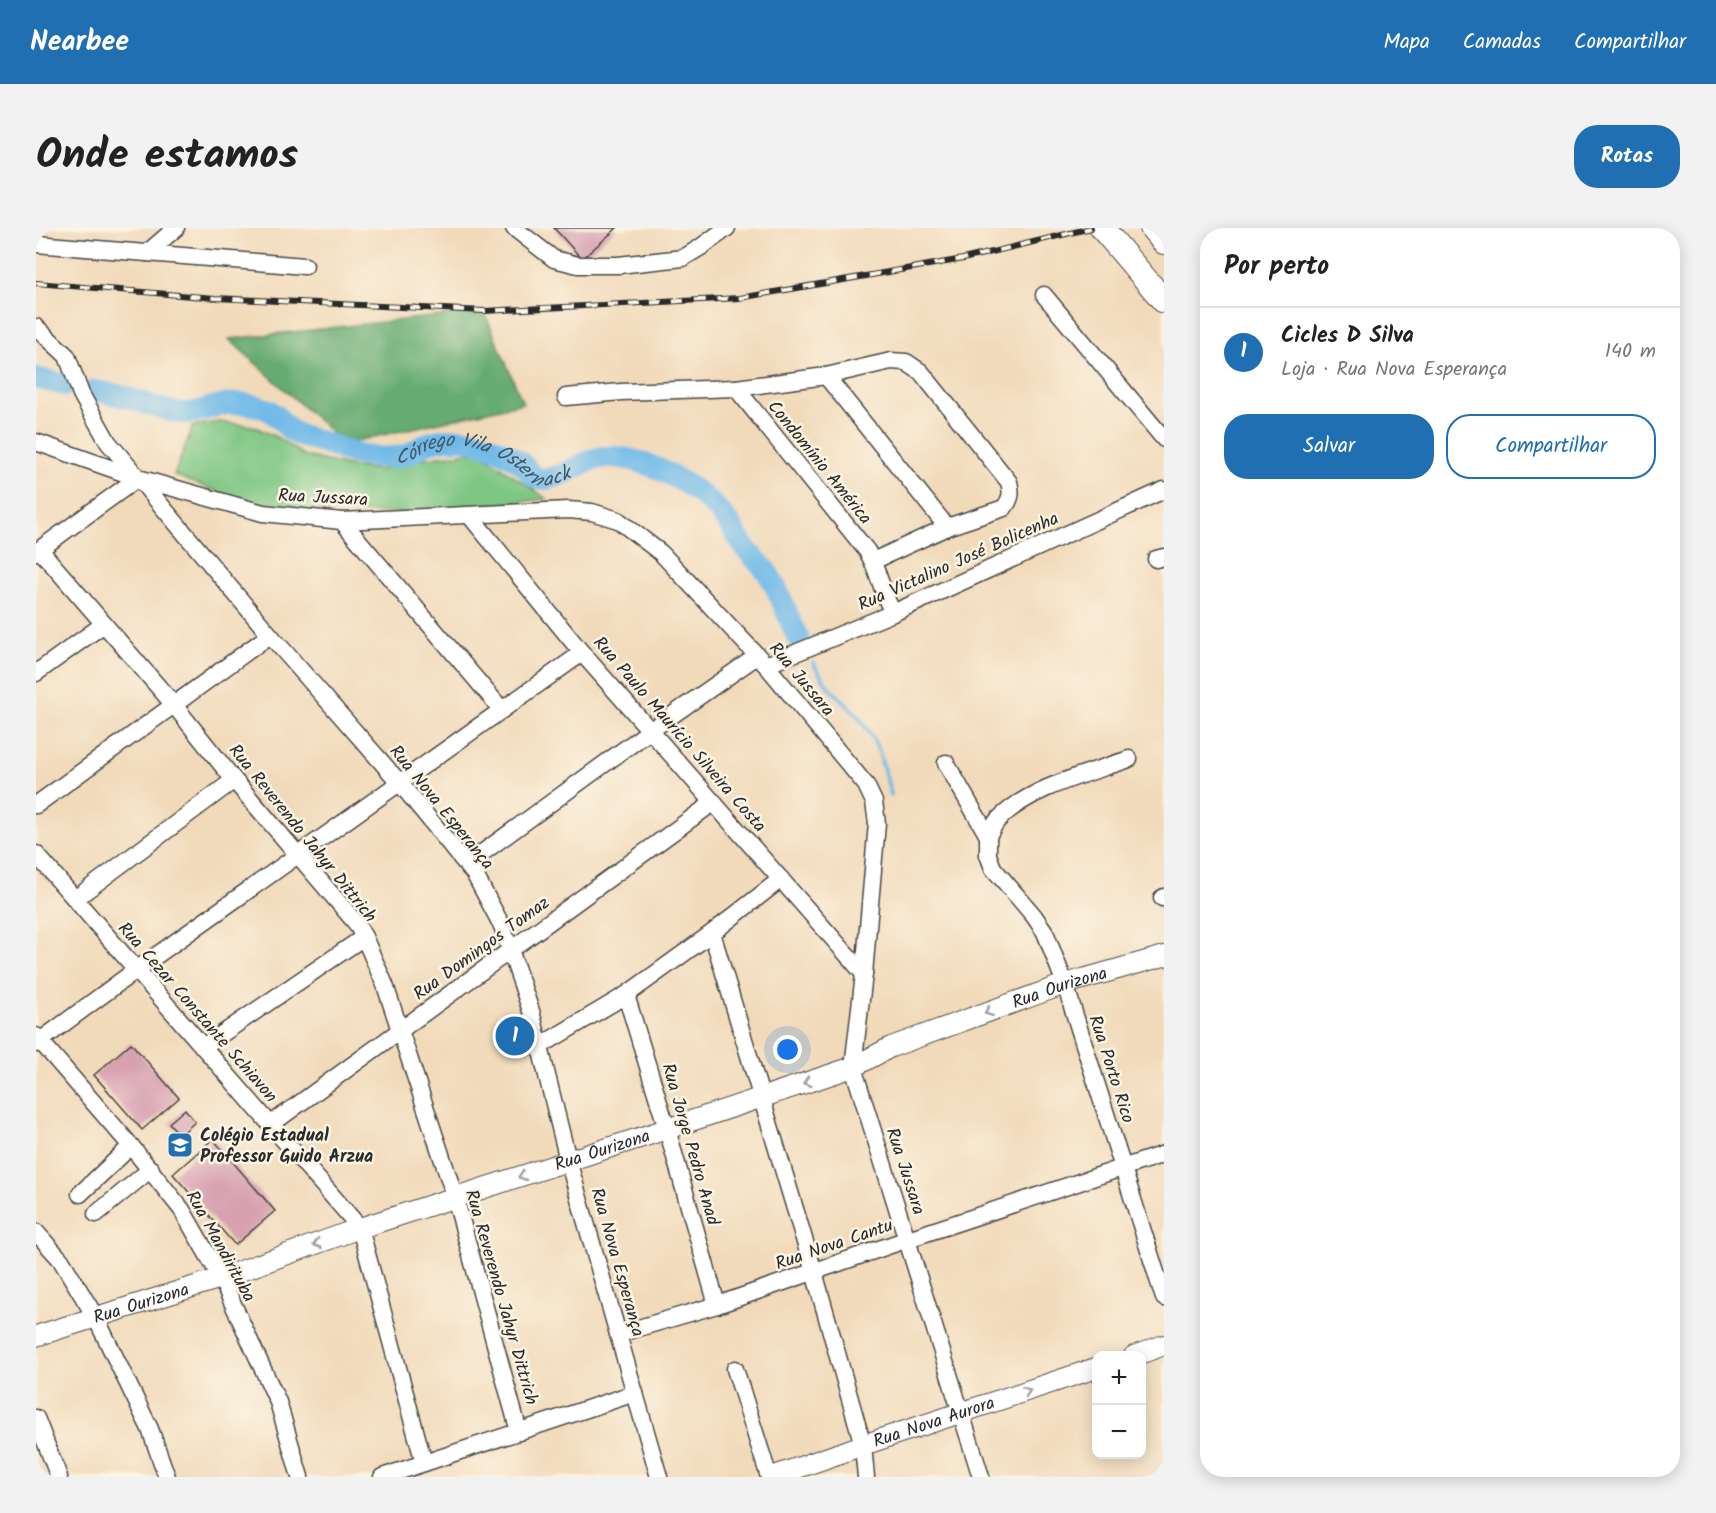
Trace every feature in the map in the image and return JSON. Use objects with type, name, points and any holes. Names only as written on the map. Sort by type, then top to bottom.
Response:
[{"type":"highway","points":[[1102,228],[1164,301]]},
{"type":"highway","points":[[1152,228],[1164,242]]},
{"type":"main road","name":"Rua Ourizona","points":[[36,1336],[221,1278],[360,1228],[853,1067],[891,1047],[1065,984],[1164,956]]},
{"type":"main road","points":[[1146,1352],[1164,1345]]},
{"type":"main road","name":"Rua Nova Aurora","points":[[771,1477],[1092,1369]]},
{"type":"street","points":[[147,253],[176,228]]},
{"type":"street","points":[[514,228],[554,259],[578,265],[618,265],[682,258],[701,248],[726,228]]},
{"type":"street","points":[[36,244],[305,266]]},
{"type":"street","points":[[1044,295],[1164,439]]},
{"type":"street","name":"Rua Nova Esperança","points":[[36,327],[67,356],[81,394],[108,442],[270,635],[399,782],[475,875],[502,926],[531,1011],[568,1160],[659,1477]]},
{"type":"street","name":"Condomínio América","points":[[566,397],[621,392],[736,388],[826,376],[891,361],[906,362],[921,372],[1009,482],[1010,501],[1004,508],[947,527],[873,561]]},
{"type":"street","points":[[826,376],[947,527]]},
{"type":"street","name":"Condomínio América","points":[[736,388],[867,551],[873,561],[892,613]]},
{"type":"street","name":"Rua Jussara","points":[[36,442],[138,478],[263,513],[342,521],[568,510],[618,520],[661,553],[761,660],[866,785],[874,802],[878,823],[853,1067],[981,1477]]},
{"type":"street","points":[[38,551],[138,478]]},
{"type":"street","name":"Rua Victalino José Bolicenha","points":[[467,864],[651,730],[761,660],[892,613],[1164,490]]},
{"type":"street","name":"Rua Paulo Maurício Silveira Costa","points":[[470,516],[582,653],[864,974]]},
{"type":"street","points":[[342,521],[502,710]]},
{"type":"street","name":"Rua Reverendo Jahyr Dittrich","points":[[38,551],[174,705],[234,780],[356,923],[364,937],[385,985],[455,1197],[519,1432]]},
{"type":"street","points":[[36,673],[104,624]]},
{"type":"street","points":[[36,805],[270,635]]},
{"type":"street","points":[[37,1040],[582,653]]},
{"type":"street","points":[[946,763],[988,836],[997,821],[1022,800],[1043,790],[1129,759]]},
{"type":"street","points":[[75,899],[234,780]]},
{"type":"street","name":"Rua Domingos Tomaz","points":[[270,1125],[714,802]]},
{"type":"street","name":"Rua Porto Rico","points":[[988,836],[988,855],[993,868],[1045,932],[1065,984],[1164,1298]]},
{"type":"street","name":"Rua Cezar Constante Schiavon","points":[[36,854],[360,1228],[424,1463]]},
{"type":"street","points":[[540,1046],[626,995],[782,879]]},
{"type":"street","points":[[712,933],[814,1272],[863,1445],[866,1477]]},
{"type":"street","points":[[203,1047],[364,937]]},
{"type":"street","name":"Rua Jorge Pedro Anad","points":[[626,995],[717,1305]]},
{"type":"street","name":"Rua Mandirituba","points":[[37,1040],[131,1146],[182,1210],[221,1278],[278,1402],[300,1477]]},
{"type":"street","points":[[80,1194],[131,1146]]},
{"type":"street","name":"Rua Nova Cantu","points":[[618,1334],[717,1305],[1164,1154]]},
{"type":"street","points":[[96,1214],[150,1169]]},
{"type":"street","points":[[36,1232],[61,1260],[96,1318],[150,1429],[167,1477]]},
{"type":"street","points":[[735,1369],[771,1477]]},
{"type":"street","points":[[382,1477],[635,1393]]},
{"type":"street","points":[[36,1418],[59,1477]]},
{"type":"green space","points":[[484,311],[523,403],[344,444],[229,339]]},
{"type":"green space","points":[[219,422],[253,426],[278,438],[305,456],[348,466],[380,470],[426,458],[478,451],[547,499],[408,513],[328,512],[250,504],[174,475],[193,426]]},
{"type":"building","points":[[554,228],[617,228],[582,259]]},
{"type":"building","points":[[131,1043],[179,1098],[142,1130],[94,1075]]},
{"type":"building","points":[[185,1109],[195,1122],[180,1135],[169,1123]]},
{"type":"building","points":[[213,1139],[275,1211],[235,1245],[173,1174]]},
{"type":"waterway","name":"Córrego Vila Osternack","points":[[36,378],[66,385]]},
{"type":"waterway","name":"Córrego Vila Osternack","points":[[94,391],[122,396],[182,413],[229,404],[254,405],[270,411],[296,434],[367,456],[398,457],[430,443],[464,439],[481,443],[507,454],[520,462],[534,477],[540,479],[558,476],[591,461],[608,457],[623,458],[654,467],[683,482],[724,516],[746,549],[772,580],[798,638]]},
{"type":"waterway","name":"Córrego Vila Osternack","points":[[813,663],[828,686],[857,715],[871,735],[879,752],[891,795]]},
{"type":"railway","points":[[36,283],[215,298],[484,311],[740,298],[963,259],[1091,228]]},
{"type":"place","name":"Cicles D Silva","points":[[515,1036]]},
{"type":"place","name":"Colégio Estadual Professor Guido Arzua","points":[[180,1145]]}]
